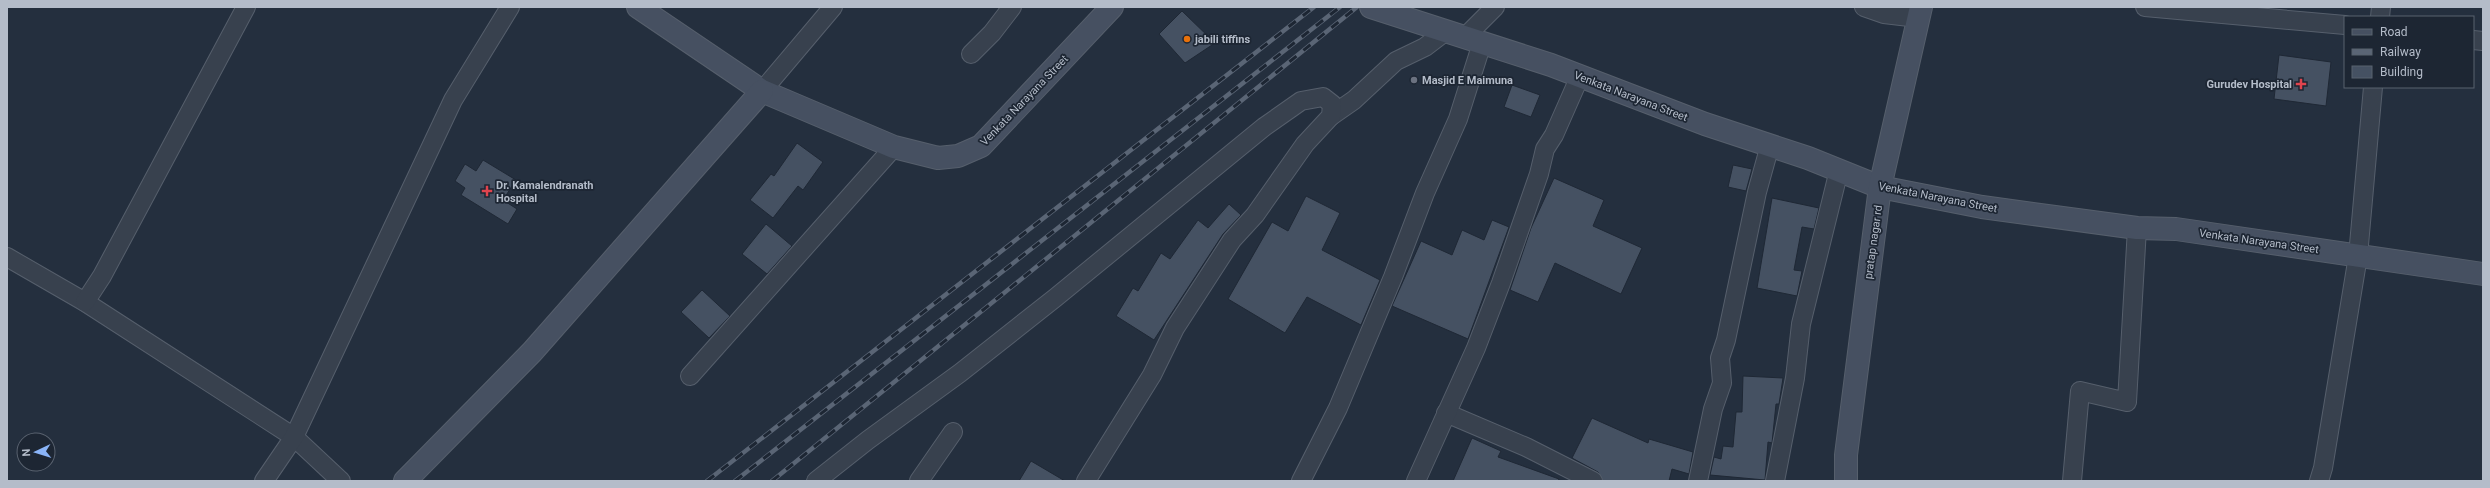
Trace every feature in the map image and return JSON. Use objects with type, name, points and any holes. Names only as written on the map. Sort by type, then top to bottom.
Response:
[{"type":"street","points":[[85,302],[102,276],[246,7]]},
{"type":"street","points":[[264,481],[294,437],[453,100],[510,7]]},
{"type":"street","name":"Venkata Narayana Street","points":[[638,7],[762,91],[894,147],[938,158],[958,156],[981,146],[1112,7]]},
{"type":"street","points":[[405,481],[532,352],[762,91],[833,7]]},
{"type":"street","points":[[971,54],[992,33],[1012,7]]},
{"type":"street","name":"Venkata Narayana Street","points":[[1371,7],[1580,76],[1705,124],[1839,170],[1880,186],[1982,207],[2137,228],[2176,229],[2483,274]]},
{"type":"street","points":[[1086,481],[1152,375],[1175,328],[1232,240],[1255,215],[1305,144],[1331,116],[1354,100],[1396,60],[1425,48],[1464,37],[1495,7]]},
{"type":"street","points":[[1864,7],[1884,14],[1920,12]]},
{"type":"street","points":[[2145,7],[2344,25]]},
{"type":"street","name":"pratap nagar rd","points":[[1846,481],[1846,455],[1880,186],[1920,12]]},
{"type":"street","points":[[1301,481],[1338,408],[1393,278],[1425,194],[1458,119],[1464,37]]},
{"type":"street","points":[[1416,481],[1476,348],[1501,284],[1539,174],[1545,149],[1560,125],[1580,76]]},
{"type":"street","points":[[2319,481],[2323,468],[2358,256],[2373,88]]},
{"type":"street","points":[[816,481],[868,440],[960,373],[1055,298],[1279,115],[1301,101],[1323,97],[1332,104],[1331,116]]},
{"type":"street","points":[[1698,481],[1713,409],[1722,383],[1720,358],[1726,340],[1757,192],[1770,146]]},
{"type":"street","points":[[690,376],[894,147]]},
{"type":"street","points":[[1775,481],[1795,378],[1801,324],[1839,170]]},
{"type":"street","points":[[2072,481],[2080,391],[2127,402],[2137,228]]},
{"type":"street","points":[[7,257],[85,302],[294,437],[342,481]]},
{"type":"street","points":[[1446,413],[1526,448],[1591,481]]},
{"type":"street","points":[[919,481],[952,432]]},
{"type":"building","name":"jabili tiffins","points":[[1182,11],[1215,43],[1185,63],[1159,34]]},
{"type":"building","points":[[2279,55],[2331,62],[2326,106],[2274,99]]},
{"type":"building","points":[[1512,85],[1540,95],[1531,117],[1504,107]]},
{"type":"building","points":[[797,143],[823,162],[803,190],[798,186],[773,218],[750,200],[771,174],[774,176]]},
{"type":"building","points":[[483,160],[516,180],[503,200],[517,209],[508,224],[461,195],[465,188],[455,181],[465,164],[476,171]]},
{"type":"building","points":[[1733,165],[1752,169],[1746,191],[1728,187]]},
{"type":"building","points":[[1554,178],[1604,200],[1593,226],[1642,248],[1621,294],[1555,263],[1538,302],[1510,290],[1531,228]]},
{"type":"building","points":[[1306,196],[1340,213],[1322,250],[1380,280],[1361,325],[1307,297],[1285,333],[1228,299],[1272,222],[1288,231]]},
{"type":"building","points":[[1772,198],[1819,208],[1814,229],[1802,227],[1794,270],[1802,271],[1797,296],[1757,288]]},
{"type":"building","points":[[1229,204],[1241,215],[1223,234],[1154,340],[1116,316],[1133,288],[1138,291],[1161,253],[1170,259],[1198,220],[1208,228]]},
{"type":"building","points":[[1492,220],[1509,227],[1468,339],[1392,306],[1421,241],[1452,255],[1462,230],[1484,240]]},
{"type":"building","points":[[766,224],[792,246],[767,274],[742,254]]},
{"type":"building","points":[[702,290],[730,316],[709,338],[681,312]]},
{"type":"building","points":[[1743,376],[1783,378],[1779,404],[1776,404],[1772,443],[1768,442],[1765,480],[1710,475],[1714,457],[1721,459],[1723,446],[1733,447],[1736,412],[1742,412]]},
{"type":"building","points":[[1592,418],[1648,443],[1649,439],[1693,452],[1689,474],[1672,469],[1669,481],[1603,481],[1598,472],[1572,458]]},
{"type":"building","points":[[1472,438],[1501,451],[1498,457],[1559,479],[1558,481],[1453,481]]},
{"type":"building","points":[[1031,461],[1065,481],[1019,481]]},
{"type":"railway","points":[[707,481],[1314,7]]},
{"type":"railway","points":[[735,481],[1340,7]]},
{"type":"railway","points":[[772,481],[1357,7]]},
{"type":"place","name":"jabili tiffins","points":[[1187,39]]},
{"type":"place","name":"Masjid E Maimuna","points":[[1414,80]]},
{"type":"place","name":"Gurudev Hospital","points":[[2301,84]]},
{"type":"place","name":"Dr. Kamalendranath Hospital","points":[[487,191]]}]
